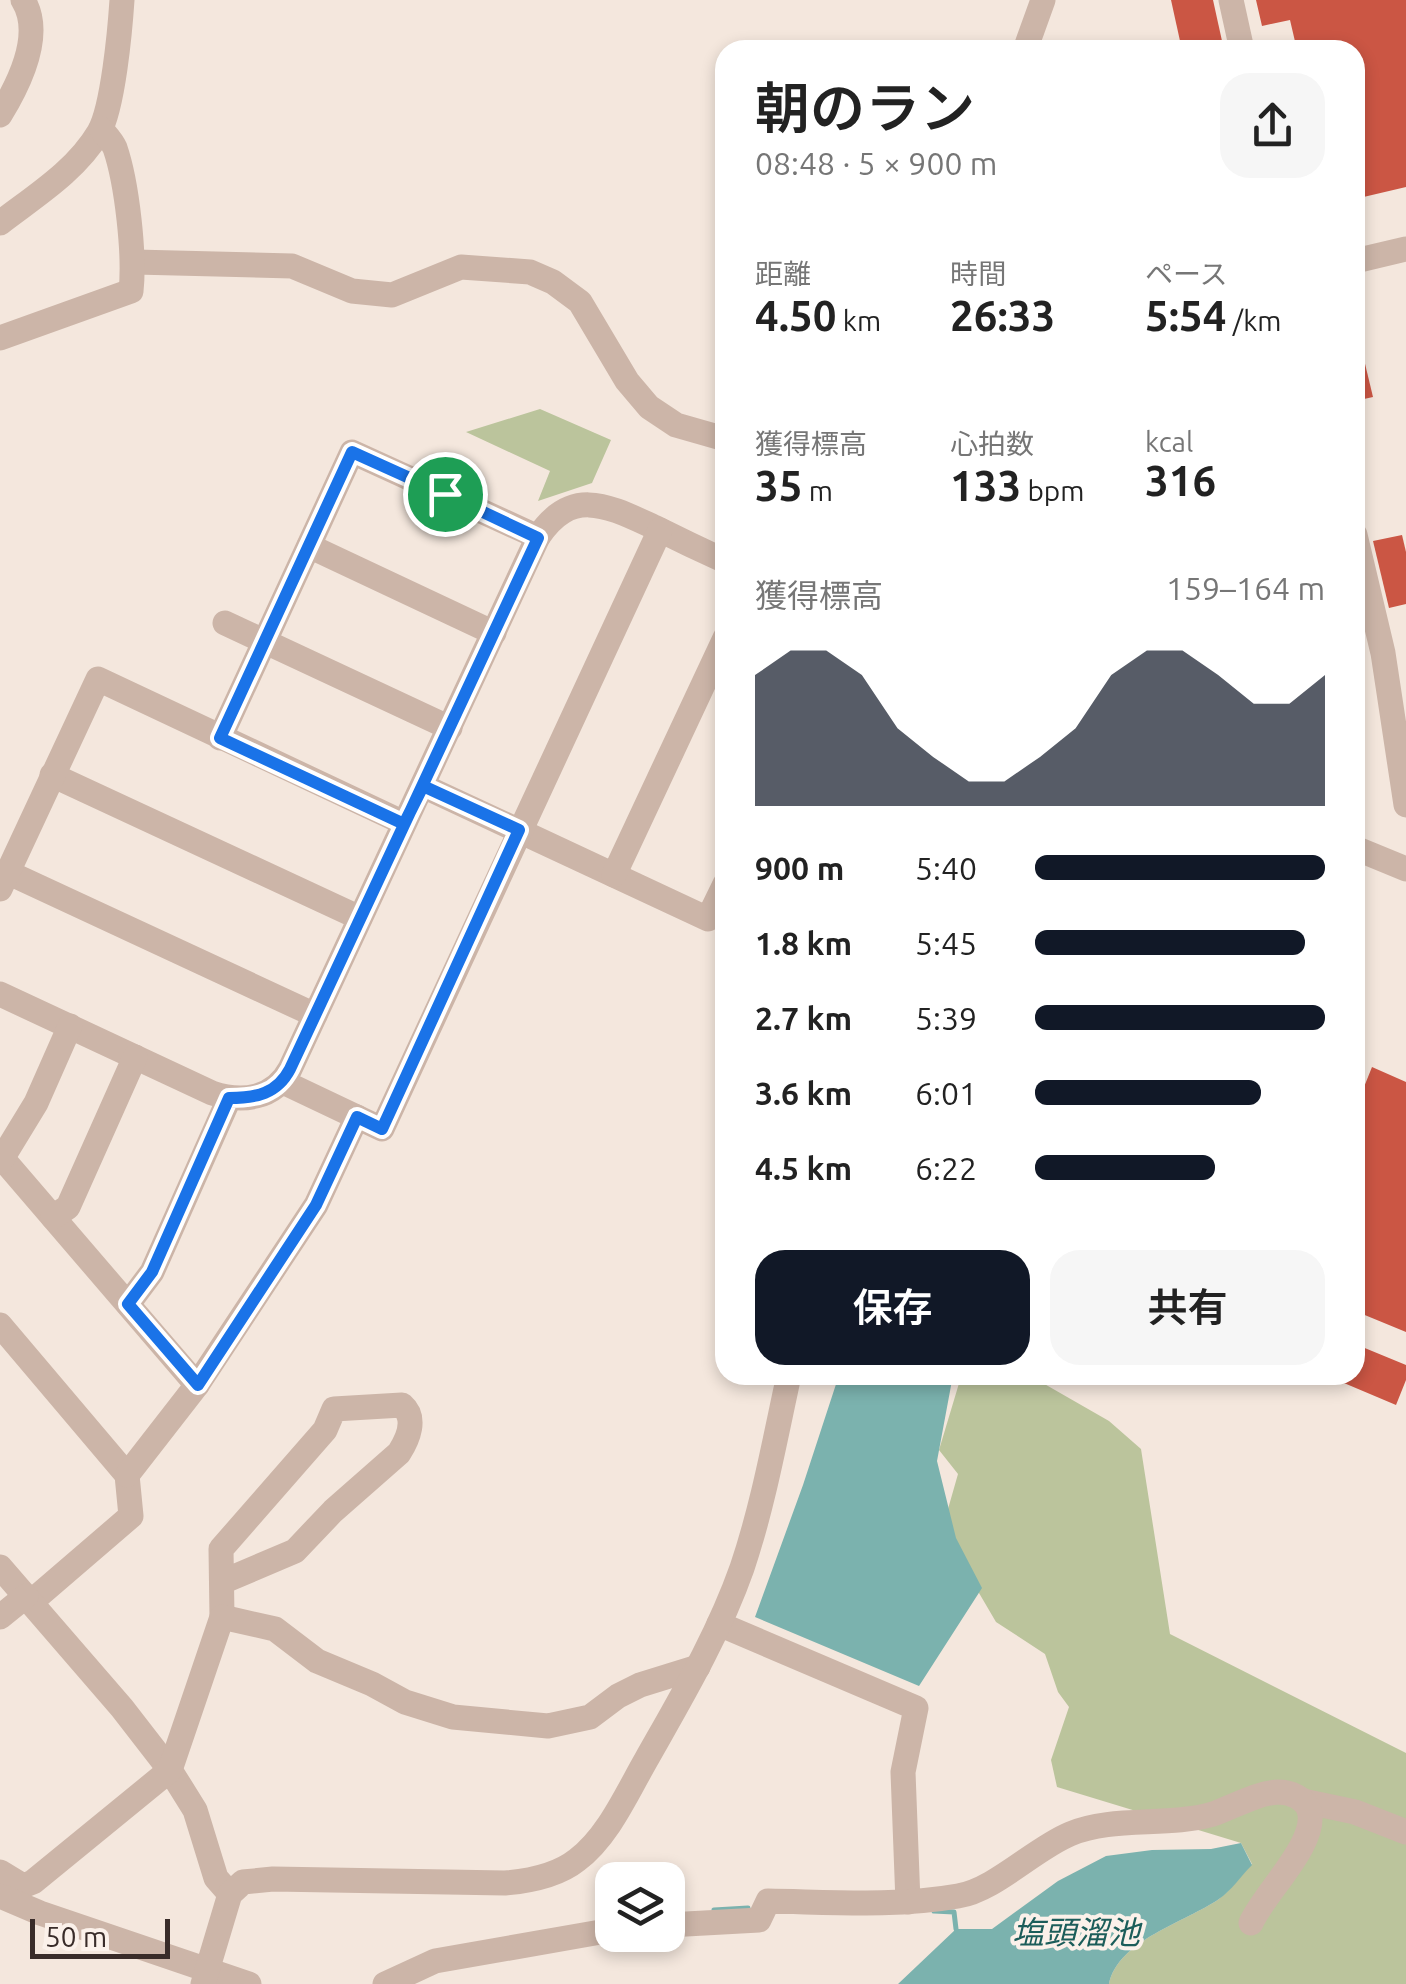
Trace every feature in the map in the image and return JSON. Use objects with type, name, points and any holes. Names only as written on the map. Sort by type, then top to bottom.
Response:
[{"type":"street","points":[[0,115],[14,92],[30,43],[33,19],[24,0]]},
{"type":"street","points":[[0,222],[81,157],[102,128],[122,0]]},
{"type":"street","points":[[1029,40],[1044,0]]},
{"type":"street","points":[[1231,0],[1240,40]]},
{"type":"street","points":[[0,338],[130,292],[134,262],[114,146],[102,128]]},
{"type":"street","points":[[1365,259],[1406,249]]},
{"type":"street","points":[[134,262],[292,266],[352,291],[392,295],[461,267],[530,272],[553,282],[580,302],[627,380],[650,408],[676,426],[715,436]]},
{"type":"street","points":[[220,738],[352,452],[538,538]]},
{"type":"street","points":[[0,994],[229,1098],[262,1094],[283,1082],[538,538],[550,520],[586,504],[603,504],[715,556]]},
{"type":"street","points":[[283,1082],[382,1129],[660,530]]},
{"type":"street","points":[[309,546],[494,633]]},
{"type":"street","points":[[1365,602],[1383,652],[1406,805]]},
{"type":"street","points":[[225,622],[450,728]]},
{"type":"street","points":[[614,875],[715,659]]},
{"type":"street","points":[[315,1015],[4,880],[52,775],[98,680],[404,824]]},
{"type":"street","points":[[52,775],[360,918]]},
{"type":"street","points":[[423,786],[708,919],[715,905]]},
{"type":"street","points":[[1365,852],[1406,869]]},
{"type":"street","points":[[70,1026],[36,1103],[1,1160],[198,1385]]},
{"type":"street","points":[[53,1217],[68,1207],[135,1057]]},
{"type":"street","points":[[128,1304],[152,1272],[229,1098]]},
{"type":"street","points":[[127,1474],[198,1385],[316,1205],[357,1117]]},
{"type":"street","points":[[0,1325],[127,1474],[131,1516],[0,1618]]},
{"type":"street","points":[[204,1978],[230,1894],[243,1882],[526,1881],[557,1872],[577,1860],[603,1832],[698,1667],[718,1624],[742,1568],[787,1385]]},
{"type":"street","points":[[0,1872],[23,1886],[33,1882],[170,1770],[222,1616],[221,1549],[325,1430],[334,1409],[402,1406],[409,1411],[406,1442],[399,1454],[333,1510],[295,1551],[222,1582]]},
{"type":"street","points":[[0,1567],[170,1770],[195,1810],[216,1878],[230,1894]]},
{"type":"street","points":[[222,1616],[275,1629],[317,1660],[405,1702],[452,1717],[548,1726],[590,1717],[618,1696],[698,1667]]},
{"type":"street","points":[[718,1624],[916,1708],[903,1772],[908,1902]]},
{"type":"street","points":[[685,1924],[758,1920],[768,1902],[908,1902],[962,1896],[1073,1832],[1210,1814],[1277,1792],[1355,1812],[1406,1832]]},
{"type":"street","points":[[1252,1922],[1259,1904],[1305,1840],[1309,1811],[1303,1801]]},
{"type":"street","points":[[0,1896],[204,1978],[249,1984]]},
{"type":"street","points":[[385,1984],[435,1961],[595,1933]]},
{"type":"green space","points":[[540,409],[611,440],[592,483],[538,501],[550,471],[466,432]]},
{"type":"green space","points":[[958,1385],[1046,1385],[1109,1421],[1141,1449],[1170,1634],[1406,1753],[1406,1984],[1109,1984],[1125,1955],[1219,1899],[1252,1864],[1241,1843],[1057,1787],[1051,1760],[1069,1707],[1058,1692],[1045,1654],[996,1622],[962,1564],[946,1516],[958,1474],[939,1450]]},
{"type":"water","points":[[836,1385],[951,1385],[937,1461],[956,1538],[982,1588],[919,1686],[755,1617]]},
{"type":"water","name":"塩頭溜池","points":[[1241,1843],[1252,1865],[1232,1888],[1139,1944],[1125,1955],[1109,1984],[898,1984],[956,1929],[992,1929],[1058,1881],[1106,1856],[1211,1849]]},
{"type":"building","points":[[1171,0],[1213,0],[1222,40],[1180,40]]},
{"type":"building","points":[[1256,0],[1406,0],[1406,187],[1365,197],[1365,40],[1295,40],[1290,20],[1262,26]]},
{"type":"building","points":[[1365,364],[1373,397],[1365,399]]},
{"type":"building","points":[[1402,535],[1406,552],[1406,604],[1389,608],[1373,541]]},
{"type":"building","points":[[1372,1067],[1406,1082],[1406,1332],[1365,1315],[1365,1084]]},
{"type":"building","points":[[1365,1348],[1406,1365],[1406,1380],[1396,1405],[1349,1385],[1365,1385]]},
{"type":"waterway","points":[[714,1910],[748,1908]]},
{"type":"waterway","points":[[934,1911],[954,1912],[956,1929]]},
{"type":"route","points":[[445,494],[352,452],[220,738],[404,824],[423,786],[519,830],[382,1129],[357,1117],[316,1205],[198,1385],[128,1304],[152,1272],[229,1098],[272,1091],[290,1069],[423,786],[538,538],[445,494]]}]
